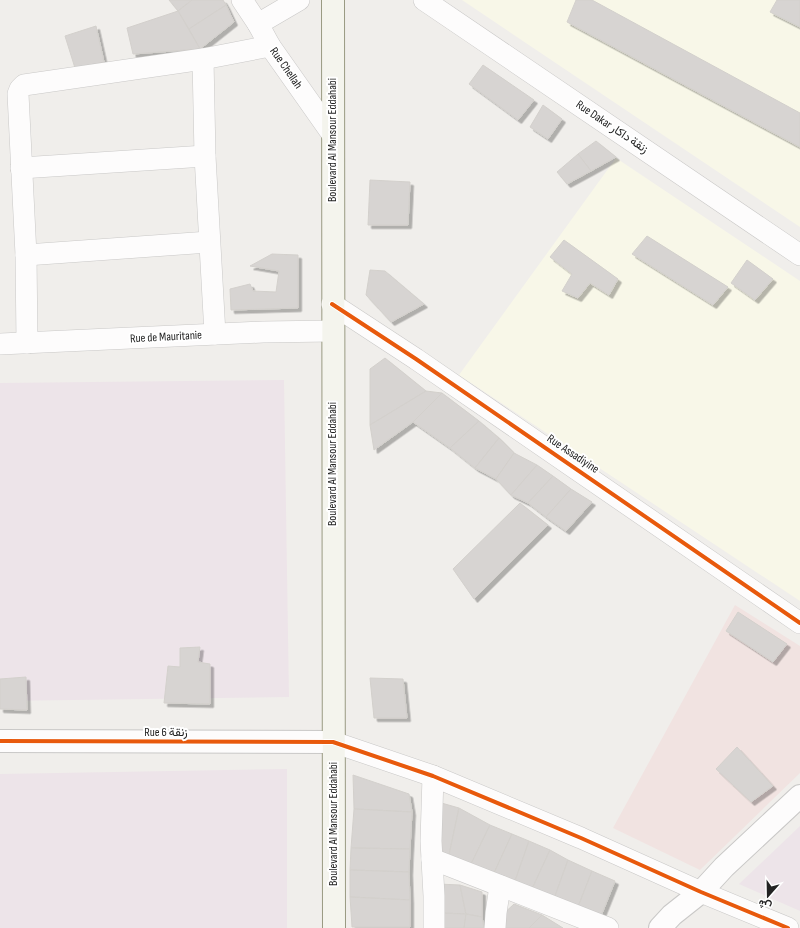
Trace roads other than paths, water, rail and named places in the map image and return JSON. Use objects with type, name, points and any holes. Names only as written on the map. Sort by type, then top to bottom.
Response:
[{"type":"main road","name":"Boulevard Al Mansour Eddahabi","points":[[333,0],[332,331],[334,928]]},
{"type":"street","name":"Rue Chellah","points":[[242,0],[270,46],[332,134]]},
{"type":"street","points":[[258,24],[300,0]]},
{"type":"street","name":"Rue Dakar زنقة داكار","points":[[424,0],[800,255]]},
{"type":"street","points":[[27,343],[26,255],[18,94],[20,89],[24,85],[203,59],[270,46]]},
{"type":"street","points":[[203,59],[205,156],[215,334]]},
{"type":"street","points":[[21,168],[205,156]]},
{"type":"street","points":[[26,255],[210,242]]},
{"type":"street","name":"Rue Assadiyine","points":[[332,304],[422,363],[800,623]]},
{"type":"street","name":"Rue de Mauritanie","points":[[0,344],[215,334],[332,331]]},
{"type":"street","name":"Rue 6 زنقة","points":[[0,741],[333,742]]},
{"type":"street","points":[[333,742],[433,776],[581,838],[701,892],[788,928]]},
{"type":"street","points":[[433,776],[431,841],[434,928]]},
{"type":"street","points":[[660,928],[672,915],[701,892],[724,867],[800,796]]},
{"type":"street","points":[[432,859],[608,928]]},
{"type":"street","points":[[495,928],[500,886]]}]
